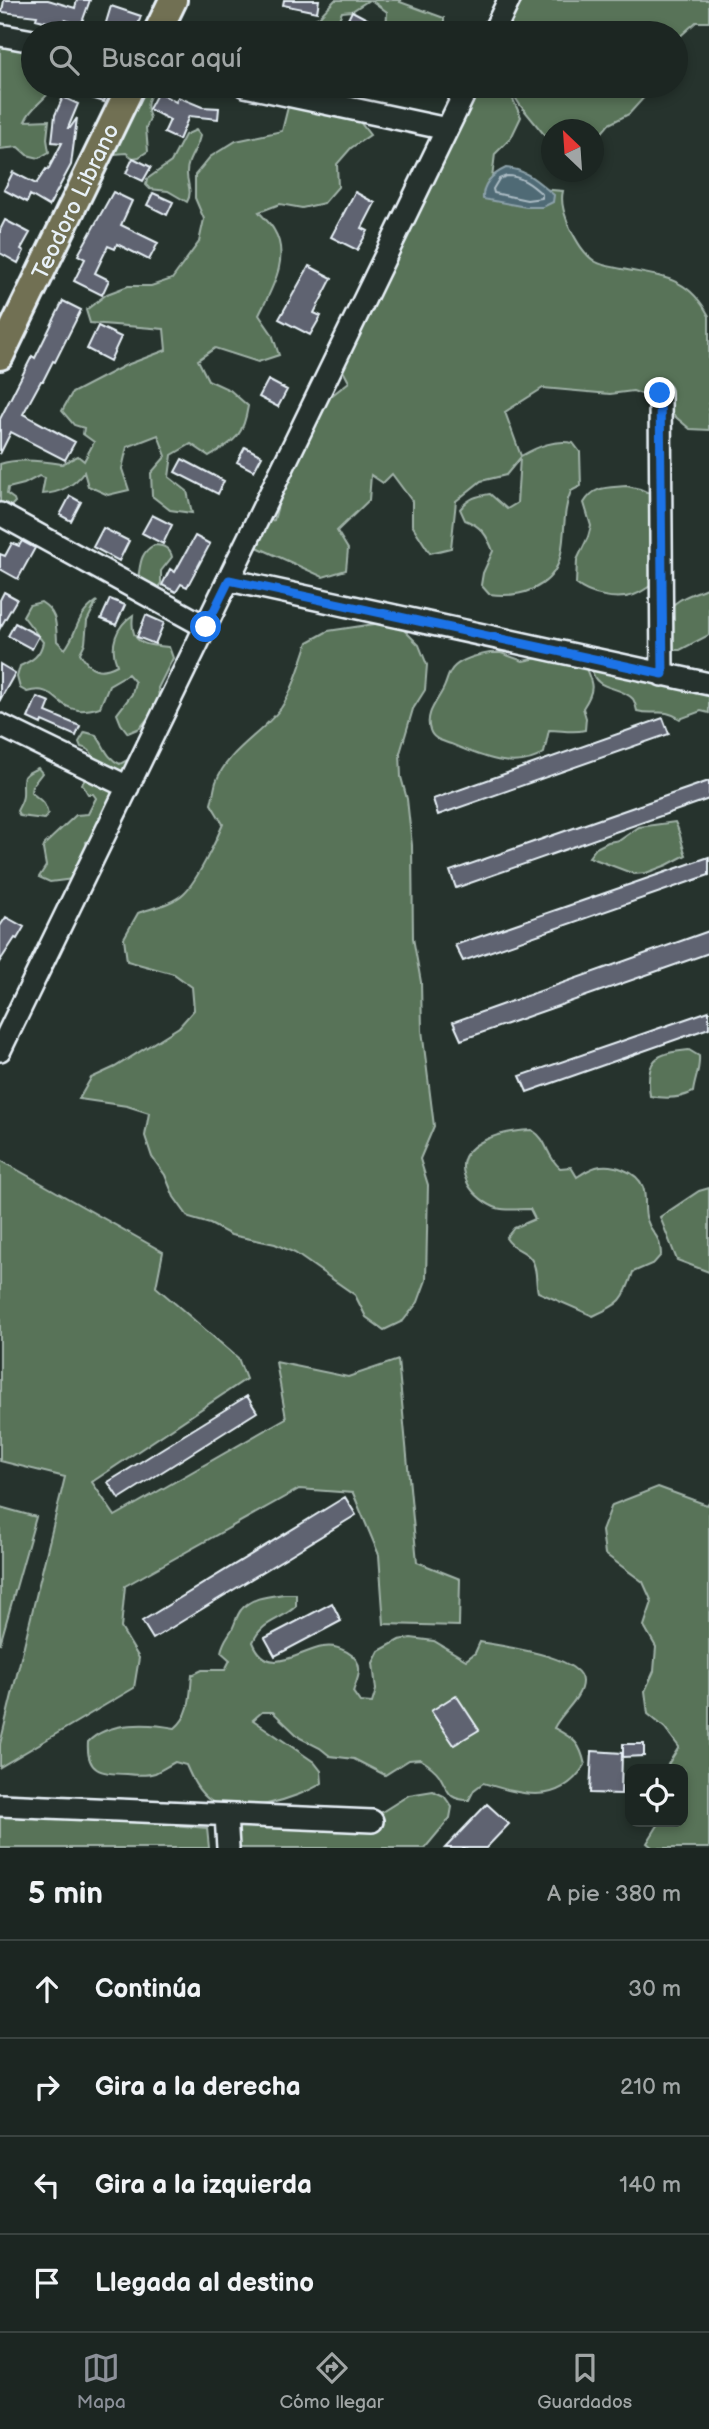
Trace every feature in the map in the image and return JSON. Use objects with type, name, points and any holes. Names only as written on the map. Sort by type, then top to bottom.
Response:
[{"type":"main road","points":[[163,21],[173,0]]},
{"type":"main road","name":"Teodoro Librano","points":[[0,356],[125,98]]},
{"type":"street","points":[[499,21],[509,0]]},
{"type":"street","points":[[0,35],[21,39]]},
{"type":"street","points":[[301,98],[447,129]]},
{"type":"street","points":[[0,1050],[462,98]]},
{"type":"street","points":[[660,393],[663,674]]},
{"type":"street","points":[[0,514],[206,627]]},
{"type":"street","points":[[229,580],[709,684]]},
{"type":"street","points":[[0,725],[128,787]]},
{"type":"street","points":[[0,1805],[372,1821]]},
{"type":"street","points":[[226,1815],[228,1848]]},
{"type":"green space","points":[[335,0],[369,0],[352,11],[342,12],[338,21],[310,21],[319,17]]},
{"type":"green space","points":[[371,0],[401,0],[400,2],[444,18],[444,21],[387,21],[387,12]]},
{"type":"green space","points":[[516,0],[709,0],[709,22],[696,22],[688,29],[688,21],[508,21]]},
{"type":"green space","points":[[0,37],[21,39],[21,98],[44,98],[25,121],[49,120],[49,152],[39,158],[27,155],[18,147],[0,149]]},
{"type":"green space","points":[[133,98],[149,98],[147,106],[150,118],[146,128],[148,151],[133,158],[126,153],[115,154],[112,146]]},
{"type":"green space","points":[[464,98],[512,98],[521,117],[511,138],[495,154],[492,178],[514,187],[563,191],[563,205],[570,228],[592,259],[605,265],[673,281],[692,293],[701,303],[709,316],[709,430],[690,429],[653,398],[633,391],[610,394],[543,388],[505,412],[521,456],[539,447],[559,442],[573,443],[580,452],[581,486],[571,491],[560,558],[555,570],[546,580],[523,593],[489,594],[481,585],[483,573],[493,551],[483,532],[465,520],[460,509],[473,498],[490,494],[507,509],[517,503],[520,458],[506,475],[481,481],[456,501],[451,548],[430,553],[412,525],[412,501],[392,474],[383,483],[371,475],[369,500],[337,531],[348,549],[346,570],[323,577],[257,547],[256,523],[274,520],[281,494],[317,407],[349,382],[341,367]]},
{"type":"green space","points":[[516,98],[643,98],[629,114],[609,124],[604,130],[604,119],[541,119],[541,131]]},
{"type":"green space","points":[[311,105],[356,117],[370,135],[351,148],[337,164],[338,187],[324,203],[302,208],[280,204],[259,212],[274,230],[281,252],[277,274],[259,315],[272,334],[279,355],[258,362],[215,348],[198,360],[208,380],[230,390],[248,406],[241,431],[226,446],[209,456],[191,444],[172,455],[169,477],[187,491],[192,513],[170,510],[152,496],[151,473],[166,456],[158,435],[127,447],[122,469],[129,490],[108,495],[88,486],[84,472],[66,488],[42,494],[45,478],[39,476],[8,488],[7,494],[15,502],[11,506],[0,506],[0,464],[39,461],[62,464],[78,456],[84,461],[94,442],[83,434],[84,428],[74,425],[62,411],[72,393],[124,366],[166,350],[164,329],[90,323],[86,310],[107,294],[128,286],[151,286],[172,279],[199,242],[204,219],[195,198],[195,175],[210,157],[236,141],[282,131],[288,107]]},
{"type":"green space","points":[[196,130],[200,135],[187,169],[190,191],[187,202],[168,191],[150,189],[146,185],[147,179],[171,162],[185,135]]},
{"type":"green space","points":[[627,486],[651,494],[657,581],[627,597],[595,594],[576,584],[577,560],[591,526],[584,503],[597,490]]},
{"type":"green space","points":[[154,545],[166,548],[172,557],[161,571],[161,583],[155,593],[137,583],[145,552]]},
{"type":"green space","points":[[709,587],[709,635],[680,650],[669,650],[666,623],[669,609],[685,597]]},
{"type":"green space","points":[[97,601],[87,621],[85,643],[80,653],[91,667],[100,670],[117,665],[114,651],[116,637],[122,625],[133,615],[132,625],[136,638],[146,644],[169,647],[173,658],[158,688],[159,699],[154,711],[140,728],[128,733],[117,714],[132,694],[135,682],[128,674],[109,685],[100,707],[83,710],[70,708],[44,691],[27,692],[20,688],[17,677],[20,666],[35,657],[43,642],[23,616],[29,605],[41,602],[50,610],[56,623],[57,641],[65,649],[80,618]]},
{"type":"green space","points":[[381,623],[403,629],[419,645],[427,665],[425,690],[413,709],[400,753],[401,777],[407,799],[412,845],[413,938],[421,982],[422,1030],[434,1126],[420,1159],[428,1185],[426,1280],[418,1302],[403,1321],[384,1330],[366,1317],[355,1295],[295,1253],[275,1244],[231,1235],[210,1224],[189,1218],[152,1157],[145,1136],[149,1113],[127,1106],[79,1099],[91,1078],[115,1067],[179,1027],[194,1010],[192,987],[174,974],[127,961],[124,938],[138,913],[179,897],[200,870],[223,824],[211,804],[221,771],[236,752],[281,708],[308,642],[328,631]]},
{"type":"green space","points":[[501,653],[523,661],[548,656],[583,662],[592,685],[583,708],[585,730],[549,730],[544,753],[533,759],[510,762],[485,757],[436,738],[430,730],[429,717],[451,671],[467,659]]},
{"type":"green space","points":[[655,658],[678,666],[709,694],[709,713],[701,711],[680,719],[669,713],[637,711],[633,699],[603,685],[594,677],[592,670],[597,665]]},
{"type":"green space","points":[[85,732],[96,735],[115,761],[120,764],[131,758],[134,763],[117,778],[99,764],[89,751],[81,747],[79,742]]},
{"type":"green space","points":[[38,768],[42,773],[32,786],[31,792],[45,806],[48,815],[44,819],[20,816],[17,811],[23,797],[23,778]]},
{"type":"green space","points":[[88,774],[116,790],[97,836],[86,842],[89,854],[73,879],[50,882],[39,877],[46,866],[43,849],[76,815],[88,814],[96,798],[93,794],[88,794],[82,784]]},
{"type":"green space","points":[[675,822],[686,855],[667,865],[646,873],[634,874],[589,857],[596,848],[620,840],[639,827]]},
{"type":"green space","points":[[689,1050],[699,1056],[693,1092],[672,1098],[650,1096],[649,1074],[655,1060],[668,1053]]},
{"type":"green space","points":[[532,1130],[541,1139],[555,1163],[560,1168],[571,1167],[577,1177],[593,1168],[609,1166],[630,1173],[643,1187],[646,1216],[659,1242],[661,1255],[654,1263],[633,1272],[620,1300],[593,1316],[538,1292],[533,1262],[506,1238],[514,1228],[535,1219],[530,1209],[505,1209],[489,1204],[470,1188],[463,1170],[465,1158],[471,1149],[481,1142],[507,1133]]},
{"type":"green space","points":[[0,1160],[163,1252],[156,1287],[238,1358],[246,1379],[92,1482],[115,1516],[286,1418],[276,1362],[348,1377],[398,1360],[417,1562],[460,1579],[459,1626],[384,1624],[379,1555],[353,1493],[299,1489],[125,1586],[121,1628],[139,1658],[134,1688],[0,1767],[0,1744],[65,1477],[0,1461]]},
{"type":"green space","points":[[709,1188],[709,1272],[677,1260],[660,1217],[699,1191]]},
{"type":"green space","points":[[658,1487],[707,1505],[709,1502],[709,1848],[653,1848],[647,1843],[657,1827],[688,1827],[688,1764],[668,1764],[679,1747],[665,1728],[648,1714],[645,1691],[654,1671],[656,1647],[644,1626],[652,1602],[643,1582],[605,1554],[602,1531],[612,1505]]},
{"type":"green space","points":[[0,1507],[36,1517],[0,1644]]},
{"type":"green space","points":[[296,1594],[296,1606],[261,1629],[253,1642],[259,1653],[275,1661],[323,1647],[335,1647],[347,1652],[359,1665],[353,1692],[360,1702],[372,1703],[376,1690],[373,1663],[379,1651],[399,1640],[411,1638],[434,1641],[466,1660],[475,1653],[480,1642],[539,1654],[569,1665],[579,1673],[581,1688],[554,1728],[575,1742],[585,1765],[564,1787],[552,1792],[526,1793],[483,1783],[474,1790],[469,1800],[462,1800],[449,1794],[437,1773],[420,1759],[409,1760],[385,1775],[354,1759],[330,1756],[300,1738],[273,1712],[262,1712],[253,1720],[314,1762],[321,1771],[322,1783],[299,1795],[267,1804],[251,1807],[222,1806],[202,1794],[186,1765],[175,1762],[155,1773],[141,1775],[103,1772],[93,1765],[88,1752],[88,1742],[106,1730],[129,1725],[175,1728],[187,1711],[192,1675],[202,1670],[225,1670],[230,1660],[221,1652],[241,1610],[255,1600]]},
{"type":"green space","points":[[433,1791],[444,1796],[452,1807],[450,1818],[425,1848],[223,1848],[232,1820],[377,1815],[409,1795]]},
{"type":"green space","points":[[0,1810],[207,1828],[209,1848],[0,1848]]},
{"type":"water","points":[[506,168],[532,177],[554,195],[553,202],[543,207],[526,207],[483,199],[489,180]]},
{"type":"building","points":[[4,0],[48,0],[75,8],[77,0],[90,0],[82,21],[44,21],[36,19],[37,16],[2,12]]},
{"type":"building","points":[[284,0],[319,0],[317,12],[283,5]]},
{"type":"building","points":[[111,6],[141,16],[139,21],[106,21]]},
{"type":"building","points":[[352,11],[369,20],[368,21],[347,21]]},
{"type":"building","points":[[63,98],[78,104],[68,128],[77,118],[71,165],[49,206],[30,195],[27,202],[4,190],[13,172],[36,184],[46,169],[48,170],[62,143],[52,142],[55,115]]},
{"type":"building","points":[[155,98],[169,98],[176,102],[180,98],[202,107],[219,108],[218,119],[189,116],[179,140],[164,133],[170,120],[149,109]]},
{"type":"building","points":[[133,158],[151,167],[143,181],[126,173]]},
{"type":"building","points":[[113,192],[132,201],[121,225],[158,243],[149,260],[117,244],[115,249],[108,246],[95,273],[109,280],[102,295],[74,281],[85,259],[78,255]]},
{"type":"building","points":[[355,192],[375,203],[362,228],[368,231],[357,250],[331,237]]},
{"type":"building","points":[[153,193],[173,202],[167,215],[147,205]]},
{"type":"building","points":[[5,220],[30,233],[21,249],[24,251],[18,263],[0,253],[0,230]]},
{"type":"building","points":[[309,266],[332,278],[314,313],[321,316],[310,335],[279,319]]},
{"type":"building","points":[[63,301],[81,310],[55,362],[53,361],[23,414],[75,442],[65,460],[11,432],[0,454],[0,419],[32,356],[35,358]]},
{"type":"building","points":[[98,326],[121,337],[110,361],[87,349]]},
{"type":"building","points":[[268,380],[287,390],[278,407],[259,397]]},
{"type":"building","points":[[245,447],[262,456],[254,471],[237,462]]},
{"type":"building","points":[[182,459],[224,481],[218,494],[175,472]]},
{"type":"building","points":[[70,496],[81,502],[71,521],[60,515]]},
{"type":"building","points":[[152,515],[172,525],[163,544],[142,533]]},
{"type":"building","points":[[103,528],[129,541],[119,561],[93,547]]},
{"type":"building","points":[[195,536],[210,544],[187,587],[181,584],[176,592],[162,585],[170,569],[175,572]]},
{"type":"building","points":[[22,541],[35,548],[18,579],[0,569],[0,554],[5,556],[12,543],[19,546]]},
{"type":"building","points":[[4,592],[17,599],[0,628],[0,600]]},
{"type":"building","points":[[110,599],[125,605],[116,625],[101,619]]},
{"type":"building","points":[[146,615],[164,623],[155,644],[137,637]]},
{"type":"building","points":[[15,623],[39,636],[32,649],[8,636]]},
{"type":"building","points":[[0,664],[15,673],[0,700]]},
{"type":"building","points":[[37,697],[50,702],[46,712],[80,726],[76,736],[42,721],[41,724],[28,718]]},
{"type":"building","points":[[663,718],[669,734],[438,815],[433,799]]},
{"type":"building","points":[[709,781],[709,799],[456,888],[450,871]]},
{"type":"building","points":[[709,857],[709,875],[463,961],[455,945]]},
{"type":"building","points":[[6,917],[24,927],[0,961],[0,926]]},
{"type":"building","points":[[709,931],[709,953],[461,1040],[453,1022]]},
{"type":"building","points":[[709,1011],[709,1028],[527,1092],[520,1076]]},
{"type":"building","points":[[247,1396],[257,1412],[119,1499],[108,1482]]},
{"type":"building","points":[[345,1497],[356,1515],[153,1639],[142,1621]]},
{"type":"building","points":[[332,1603],[341,1621],[275,1656],[265,1638]]},
{"type":"building","points":[[456,1695],[479,1730],[454,1745],[431,1711]]},
{"type":"building","points":[[623,1744],[644,1744],[644,1756],[623,1757]]},
{"type":"building","points":[[592,1751],[622,1753],[621,1794],[590,1793]]},
{"type":"building","points":[[487,1804],[509,1824],[486,1848],[445,1848]]},
{"type":"route","points":[[206,627],[229,580],[663,674],[660,393]]}]
